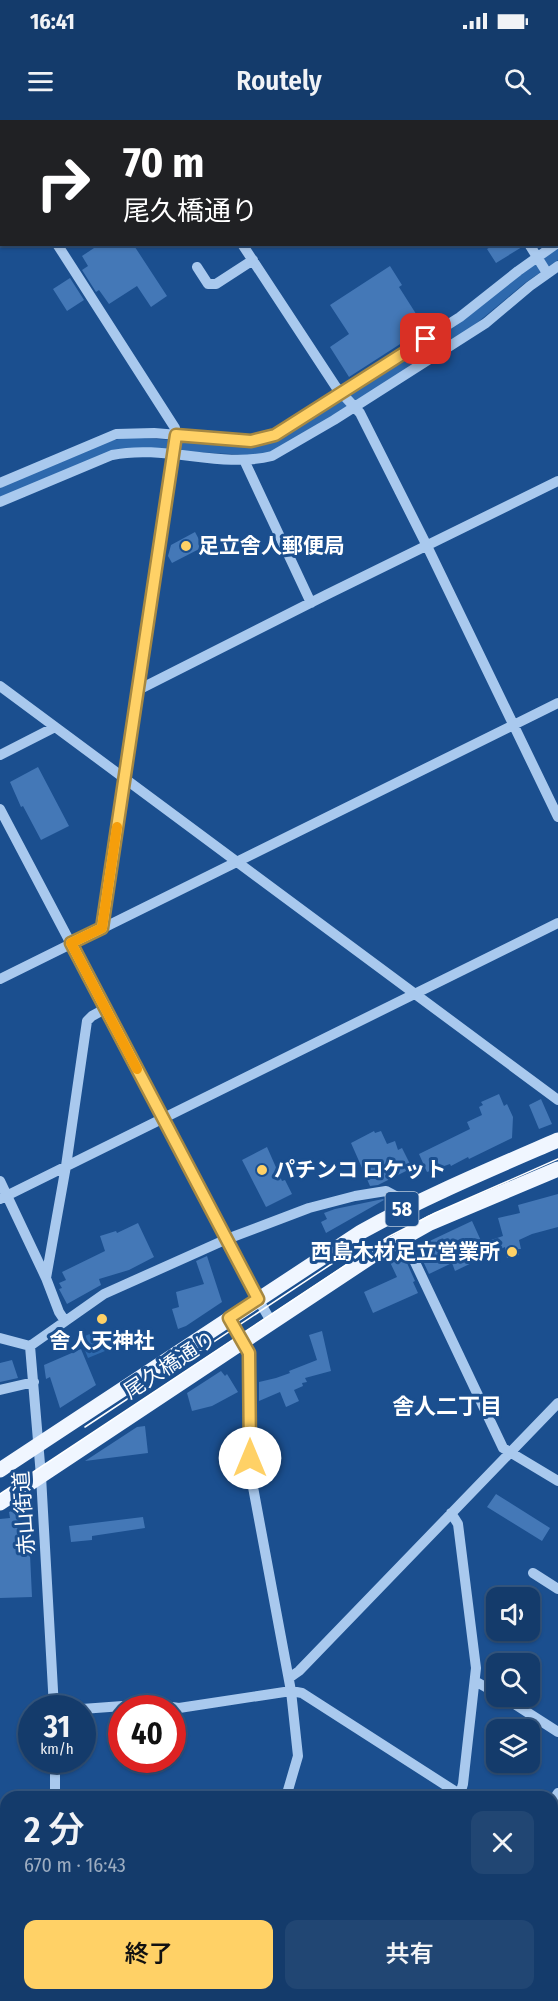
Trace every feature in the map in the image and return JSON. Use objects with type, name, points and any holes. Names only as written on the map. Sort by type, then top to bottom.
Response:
[{"type":"main road","name":"尾久橋通り","points":[[0,1470],[361,1232],[407,1206],[558,1140]]},
{"type":"main road","name":"尾久橋通り","points":[[0,1503],[403,1237],[450,1214],[558,1169]]},
{"type":"street","points":[[58,246],[143,376],[175,428],[176,435],[102,928]]},
{"type":"street","points":[[243,246],[341,393],[360,413],[558,817]]},
{"type":"street","points":[[530,246],[547,273]]},
{"type":"street","points":[[0,483],[125,432],[251,441],[275,435],[460,317],[554,246]]},
{"type":"street","points":[[197,267],[208,284],[216,284],[252,260]]},
{"type":"street","points":[[0,502],[112,455],[125,452],[173,453],[244,460],[261,459],[283,452],[486,323],[558,266]]},
{"type":"street","points":[[244,460],[311,603]]},
{"type":"street","points":[[138,690],[558,481]]},
{"type":"street","points":[[0,686],[558,1100]]},
{"type":"street","points":[[0,979],[558,703]]},
{"type":"street","points":[[0,755],[55,727]]},
{"type":"street","points":[[0,809],[272,1323]]},
{"type":"street","points":[[3,1197],[558,923]]},
{"type":"street","points":[[46,1278],[66,1166],[87,1022],[92,1016],[105,1009]]},
{"type":"street","points":[[0,1181],[3,1197],[46,1278],[59,1312],[65,1321]]},
{"type":"street","points":[[0,1338],[30,1346],[104,1294],[227,1239],[309,1208],[387,1191],[407,1206]]},
{"type":"street","points":[[403,1237],[503,1448],[558,1481]]},
{"type":"street","points":[[229,1318],[249,1353],[250,1471],[291,1691],[298,1756],[288,1791]]},
{"type":"street","name":"赤山街道","points":[[30,1346],[39,1444],[53,1695]]},
{"type":"street","points":[[0,1390],[34,1382]]},
{"type":"street","points":[[289,1678],[299,1671],[558,1403]]},
{"type":"street","points":[[451,1513],[458,1524],[476,1668],[462,1791]]},
{"type":"street","points":[[533,1573],[558,1589]]},
{"type":"street","points":[[475,1681],[486,1687]]},
{"type":"street","points":[[96,1708],[150,1704],[178,1707],[291,1691],[302,1693],[454,1791]]},
{"type":"street","points":[[519,1707],[558,1732]]},
{"type":"street","points":[[55,1773],[55,1791]]},
{"type":"shaded area","points":[[558,247],[558,260],[525,283],[472,327],[283,447],[264,455],[128,448],[0,498],[0,487],[106,442],[127,437],[247,445],[262,443],[519,275]]},
{"type":"shaded area","points":[[97,1331],[105,1351],[88,1358],[80,1338]]},
{"type":"building","points":[[97,246],[134,246],[167,296],[151,307],[137,286],[109,304],[99,290],[96,292],[82,270],[88,266],[82,256]]},
{"type":"building","points":[[492,246],[522,246],[496,263],[487,249]]},
{"type":"building","points":[[390,266],[402,285],[399,287],[425,328],[349,377],[330,347],[349,334],[330,305]]},
{"type":"building","points":[[70,278],[84,300],[67,311],[53,289]]},
{"type":"building","points":[[195,532],[203,547],[172,563],[168,556],[171,545]]},
{"type":"building","points":[[38,767],[69,826],[41,840],[23,806],[21,807],[10,782]]},
{"type":"building","points":[[499,1094],[504,1106],[507,1104],[513,1117],[512,1138],[469,1159],[468,1157],[451,1166],[450,1164],[427,1172],[419,1154],[470,1129],[467,1122],[482,1115],[479,1107],[483,1105],[481,1102]]},
{"type":"building","points":[[541,1099],[552,1124],[539,1129],[529,1105]]},
{"type":"building","points":[[374,1131],[375,1133],[381,1131],[387,1144],[395,1141],[398,1150],[402,1148],[412,1168],[378,1185],[370,1186],[351,1143]]},
{"type":"building","name":"パチンコ ロケット","points":[[267,1147],[282,1181],[285,1180],[292,1194],[266,1207],[242,1160]]},
{"type":"building","points":[[558,1194],[558,1227],[519,1240],[521,1249],[518,1249],[519,1255],[507,1258],[505,1247],[455,1271],[452,1263],[429,1274],[417,1248],[419,1246],[472,1221],[482,1243],[503,1236],[498,1218],[520,1213],[518,1205]]},
{"type":"building","points":[[383,1199],[326,1233],[321,1222],[327,1219],[324,1213]]},
{"type":"building","points":[[138,1223],[154,1257],[129,1270],[99,1279],[101,1285],[67,1304],[59,1289],[62,1288],[59,1283],[66,1280],[62,1272],[105,1251],[100,1236],[116,1231],[117,1233]]},
{"type":"building","points":[[403,1254],[418,1293],[373,1313],[364,1292],[397,1277],[389,1260]]},
{"type":"building","points":[[207,1256],[222,1302],[178,1329],[172,1309],[179,1307],[176,1292],[204,1284],[196,1261]]},
{"type":"building","points":[[322,1331],[331,1371],[305,1378],[307,1382],[294,1390],[299,1401],[286,1407],[280,1392],[259,1401],[259,1382],[290,1373],[289,1371],[317,1360],[309,1335]]},
{"type":"building","points":[[81,1349],[96,1385],[60,1408],[50,1377],[46,1379],[44,1365]]},
{"type":"building","points":[[12,1360],[18,1378],[0,1382],[0,1363]]},
{"type":"building","points":[[221,1371],[225,1376],[227,1374],[238,1392],[212,1406],[192,1411],[187,1393]]},
{"type":"building","points":[[145,1426],[148,1453],[85,1461],[137,1427]]},
{"type":"building","points":[[496,1494],[550,1528],[542,1541],[487,1507]]},
{"type":"building","points":[[28,1504],[32,1533],[29,1533],[32,1597],[0,1598],[0,1519],[10,1518],[9,1512]]},
{"type":"building","points":[[143,1517],[145,1528],[92,1536],[92,1540],[71,1542],[69,1526]]},
{"type":"tram line","points":[[0,1494],[388,1237],[435,1213],[558,1159]]},
{"type":"tram line","points":[[85,1427],[333,1263]]},
{"type":"slow traffic","points":[[117,827],[102,928],[71,943],[137,1069]]},
{"type":"place","name":"足立舎人郵便局","points":[[186,546]]},
{"type":"place","name":"パチンコ ロケット","points":[[262,1170]]},
{"type":"place","name":"西島木材足立営業所","points":[[512,1252]]},
{"type":"place","name":"舎人天神社","points":[[102,1319]]},
{"type":"district","name":"舎人二丁目","points":[[447,1406]]},
{"type":"route","points":[[250,1458],[249,1353],[229,1318],[258,1299],[71,943],[102,928],[176,435],[251,441],[275,435],[426,339]]}]
